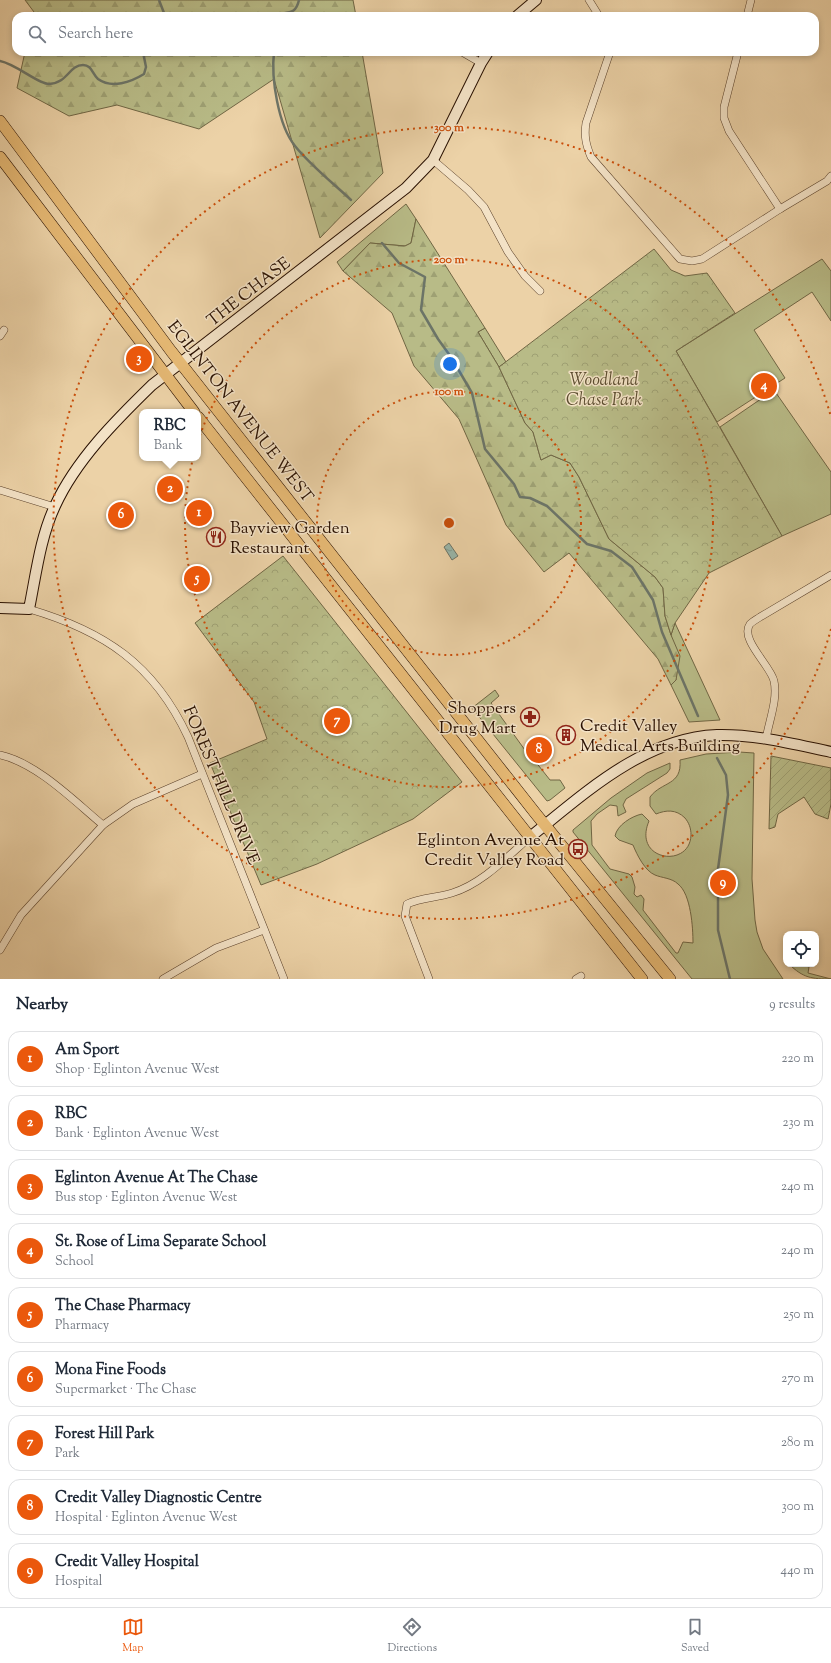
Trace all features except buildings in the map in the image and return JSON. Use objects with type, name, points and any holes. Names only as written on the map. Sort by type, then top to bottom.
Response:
[{"type":"main road","name":"EGLINTON AVENUE WEST","points":[[0,121],[181,363],[545,825],[670,979]]},
{"type":"main road","points":[[0,157],[192,409]]},
{"type":"main road","points":[[201,421],[642,979]]},
{"type":"street","points":[[522,12],[536,0]]},
{"type":"street","points":[[589,0],[596,12]]},
{"type":"street","points":[[748,12],[751,0]]},
{"type":"street","points":[[469,56],[481,63]]},
{"type":"street","name":"THE CHASE","points":[[29,610],[44,538],[55,507],[77,469],[103,437],[130,406],[166,375],[406,188],[433,160],[485,56]]},
{"type":"street","points":[[609,56],[586,123],[584,135],[587,147],[591,157],[680,259],[692,261],[702,259],[780,209],[827,182],[831,176]]},
{"type":"street","points":[[737,56],[724,107],[724,118],[729,132],[780,209]]},
{"type":"street","points":[[433,160],[468,190],[484,208],[508,252],[525,276],[540,292]]},
{"type":"street","points":[[0,490],[55,507]]},
{"type":"street","points":[[766,739],[775,692],[774,680],[755,649],[748,634],[750,625],[760,616],[831,575]]},
{"type":"street","name":"FOREST HILL DRIVE","points":[[0,608],[29,610],[75,625],[97,635],[132,660],[156,685],[172,707],[188,737],[284,979]]},
{"type":"street","points":[[429,979],[405,916],[407,904],[419,899],[452,893],[481,879],[545,825],[607,777],[629,764],[667,746],[692,738],[716,735],[766,739],[831,752]]},
{"type":"street","points":[[0,755],[22,762],[35,770],[103,825]]},
{"type":"street","points":[[0,950],[21,915],[103,825],[133,804],[202,774]]},
{"type":"street","points":[[163,979],[216,948],[264,930]]},
{"type":"green space","points":[[25,0],[353,0],[355,12],[34,12]]},
{"type":"green space","points":[[24,56],[363,56],[383,173],[320,238],[274,79],[199,129],[117,105],[69,116],[17,88]]},
{"type":"green space","points":[[406,204],[416,219],[411,243],[405,246],[370,243],[343,271],[337,262]]},
{"type":"green space","points":[[416,219],[485,328],[478,332],[499,367],[525,423],[533,432],[541,460],[551,455],[570,463],[579,477],[609,539],[655,577],[663,588],[665,616],[680,656],[676,680],[671,685],[658,659],[569,553],[544,572],[506,525],[459,419],[414,366],[392,313],[343,271],[370,243],[405,246],[411,243]]},
{"type":"green space","name":"Woodland Chase Park","points":[[654,249],[671,270],[685,276],[707,273],[735,313],[676,351],[782,536],[709,573],[675,623],[671,635],[665,616],[663,588],[655,577],[609,539],[579,477],[570,463],[551,455],[541,460],[533,432],[525,423],[499,367]]},
{"type":"green space","points":[[822,259],[831,271],[831,321],[812,292],[754,330],[785,378],[717,422],[676,351]]},
{"type":"green space","points":[[485,328],[506,362],[499,367],[478,332]]},
{"type":"green space","points":[[774,390],[831,472],[831,514],[782,536],[720,427]]},
{"type":"green space","points":[[283,556],[462,782],[413,819],[317,864],[261,885],[210,763],[267,739],[254,702],[195,623]]},
{"type":"green space","points":[[675,623],[720,720],[689,722],[671,685],[676,680],[671,635]]},
{"type":"green space","points":[[495,690],[499,696],[491,703],[530,757],[531,756],[550,780],[560,780],[565,788],[550,800],[547,801],[472,708]]},
{"type":"green space","points":[[739,752],[754,753],[752,879],[757,932],[763,949],[783,979],[692,979],[573,832],[573,830],[611,798],[647,773],[670,763],[670,769],[667,773],[626,799],[623,805],[626,812],[618,816],[617,806],[610,805],[597,814],[591,821],[592,845],[610,869],[629,874],[632,877],[635,887],[634,894],[637,897],[641,895],[644,899],[643,910],[676,953],[678,953],[683,942],[693,943],[690,912],[686,895],[673,880],[651,873],[642,862],[633,845],[619,840],[615,836],[616,832],[626,822],[642,814],[649,821],[646,834],[648,845],[655,852],[663,856],[673,856],[682,853],[688,846],[691,835],[688,822],[682,815],[671,811],[656,814],[650,806],[650,797],[660,788],[675,779],[680,768],[680,760],[706,754]]},
{"type":"green space","points":[[771,756],[831,768],[831,804],[828,819],[815,814],[804,797],[778,814],[775,827],[769,829]]},
{"type":"green space","points":[[792,967],[809,967],[808,973],[831,979],[808,977]]},
{"type":"water","points":[[449,543],[458,556],[452,560],[444,547]]},
{"type":"waterway","points":[[159,0],[164,12]]},
{"type":"waterway","points":[[290,12],[295,10],[299,0]]},
{"type":"waterway","points":[[0,61],[13,66],[44,83],[49,84],[60,81],[74,68],[86,65],[98,79],[109,84],[115,84],[133,80],[144,74],[146,67],[144,56]]},
{"type":"waterway","points":[[274,56],[277,101],[280,114],[289,137],[308,160],[351,200]]},
{"type":"waterway","points":[[382,243],[399,263],[425,277],[421,310],[472,393],[485,449],[514,484],[520,497],[530,498],[547,506],[587,544],[611,551],[632,567],[653,600],[662,632],[698,716]]},
{"type":"waterway","points":[[717,758],[726,775],[728,795],[718,869],[718,930],[730,979]]},
{"type":"place","name":"Eglinton Avenue At The Chase","points":[[139,359]]},
{"type":"place","name":"St. Rose of Lima Separate School","points":[[764,386]]},
{"type":"place","name":"RBC","points":[[170,489]]},
{"type":"place","name":"Am Sport","points":[[199,513]]},
{"type":"place","name":"Mona Fine Foods","points":[[121,515]]},
{"type":"place","name":"Bayview Garden Restaurant","points":[[216,537]]},
{"type":"place","name":"The Chase Pharmacy","points":[[197,579]]},
{"type":"place","name":"Shoppers Drug Mart","points":[[530,717]]},
{"type":"place","name":"Forest Hill Park","points":[[337,721]]},
{"type":"place","name":"Credit Valley Medical Arts Building","points":[[566,735]]},
{"type":"place","name":"Credit Valley Diagnostic Centre","points":[[539,750]]},
{"type":"place","name":"Eglinton Avenue At Credit Valley Road","points":[[578,849]]},
{"type":"place","name":"Credit Valley Hospital","points":[[723,883]]}]
